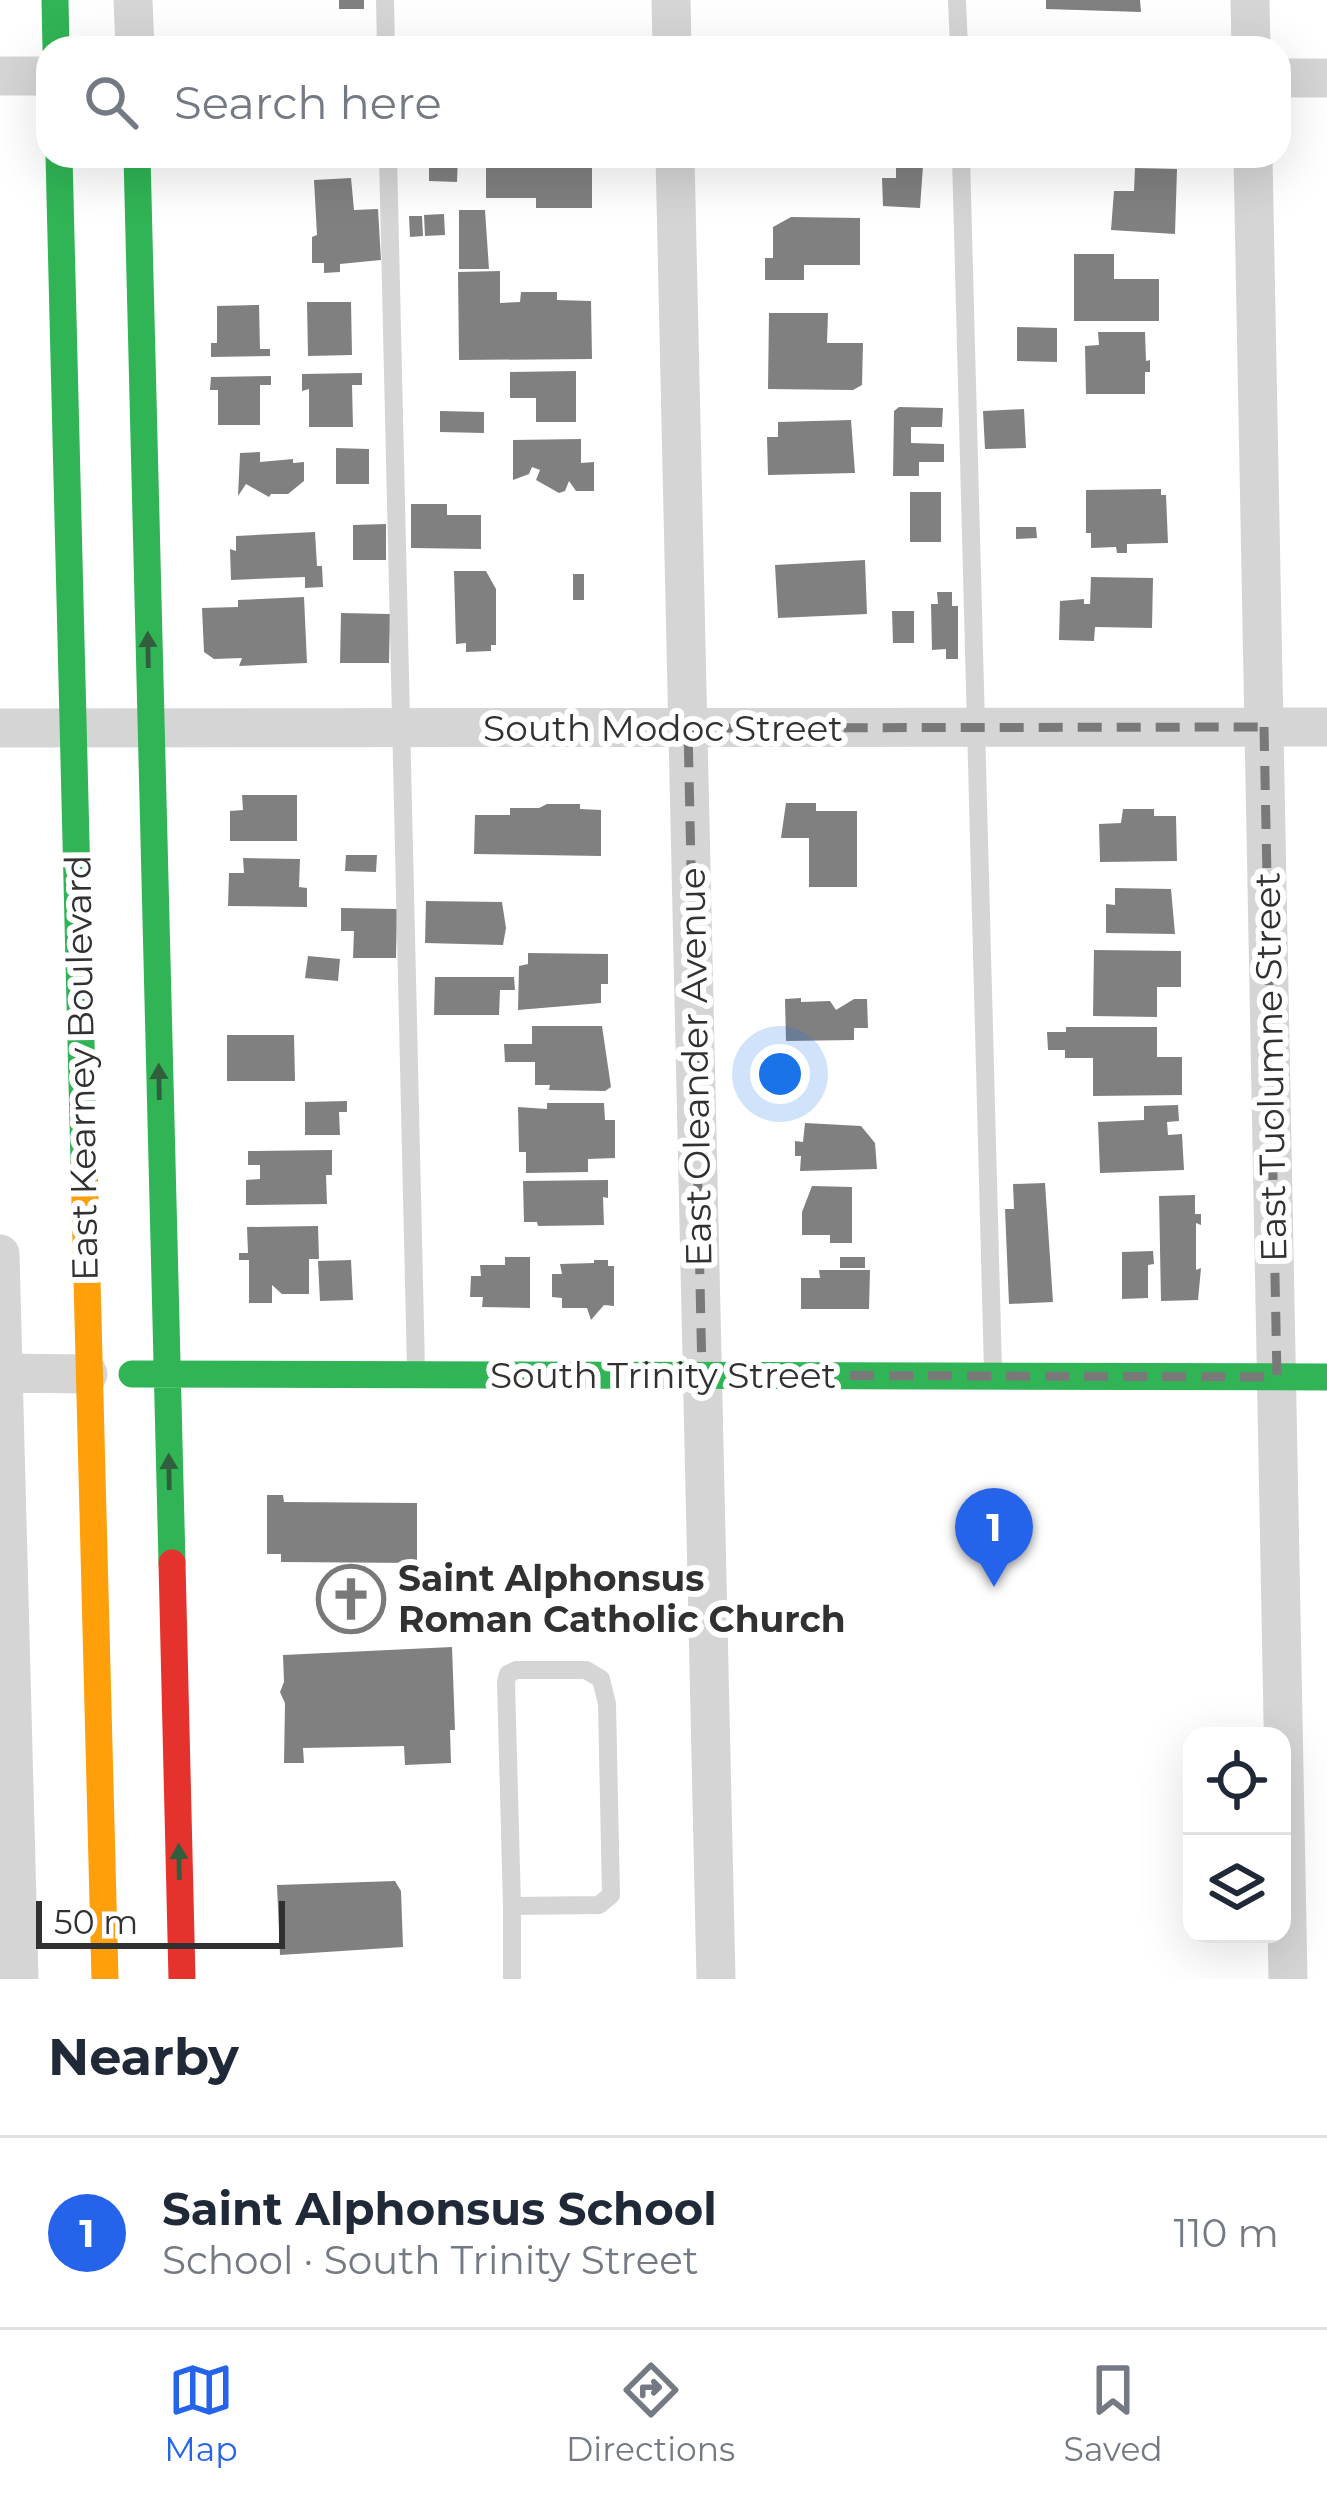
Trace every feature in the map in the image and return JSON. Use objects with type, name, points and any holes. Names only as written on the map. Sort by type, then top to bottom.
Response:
[{"type":"street","points":[[55,0],[56,36]]},
{"type":"street","points":[[133,0],[134,36]]},
{"type":"street","points":[[671,0],[672,36]]},
{"type":"street","points":[[1250,0],[1251,36]]},
{"type":"street","points":[[0,76],[36,76]]},
{"type":"street","points":[[1291,77],[1327,77]]},
{"type":"street","name":"East Kearney Boulevard","points":[[59,168],[105,1979]]},
{"type":"street","points":[[137,168],[182,1979]]},
{"type":"street","name":"East Oleander Avenue","points":[[675,168],[716,1979]]},
{"type":"street","name":"East Tuolumne Street","points":[[1253,168],[1288,1979]]},
{"type":"street","name":"South Modoc Street","points":[[0,728],[1327,727]]},
{"type":"street","points":[[0,1254],[19,1979]]},
{"type":"street","name":"South Trinity Street","points":[[2,1372],[1327,1377]]},
{"type":"lane","points":[[385,0],[386,36]]},
{"type":"lane","points":[[957,0],[958,36]]},
{"type":"lane","points":[[388,168],[416,1374]]},
{"type":"lane","points":[[962,168],[993,1376]]},
{"type":"lane","points":[[512,1906],[599,1905],[611,1895],[607,1704],[601,1679],[586,1670],[516,1670],[506,1682],[512,1979]]},
{"type":"highlighted area","points":[[1264,727],[1277,1377],[702,1375],[688,728]]},
{"type":"building","points":[[339,0],[364,0],[364,9],[339,9]]},
{"type":"building","points":[[1046,0],[1140,0],[1141,12],[1046,9]]},
{"type":"building","points":[[429,168],[458,168],[457,182],[429,181]]},
{"type":"building","points":[[486,168],[592,168],[592,208],[536,208],[536,198],[486,198]]},
{"type":"building","points":[[896,168],[923,168],[920,208],[883,206],[882,178],[896,178]]},
{"type":"building","points":[[1135,168],[1177,169],[1175,234],[1111,230],[1114,191],[1134,191]]},
{"type":"building","points":[[351,178],[354,210],[378,209],[381,260],[340,264],[340,272],[324,273],[324,263],[312,263],[312,237],[317,235],[314,180]]},
{"type":"building","points":[[459,210],[485,210],[489,269],[459,269]]},
{"type":"building","points":[[444,214],[445,235],[425,236],[424,215]]},
{"type":"building","points":[[409,216],[422,216],[423,236],[410,237]]},
{"type":"building","points":[[791,217],[860,218],[860,265],[804,265],[804,280],[765,280],[765,258],[773,258],[773,227]]},
{"type":"building","points":[[1074,254],[1114,254],[1114,279],[1159,279],[1159,321],[1074,321]]},
{"type":"building","points":[[500,271],[500,303],[520,302],[521,292],[557,292],[557,300],[591,301],[592,359],[459,360],[458,272]]},
{"type":"building","points":[[307,302],[351,302],[352,355],[308,356]]},
{"type":"building","points":[[259,305],[260,349],[270,349],[270,356],[211,357],[211,343],[217,343],[217,306]]},
{"type":"building","points":[[769,313],[828,313],[827,343],[863,343],[862,385],[853,390],[768,389]]},
{"type":"building","points":[[1017,327],[1057,328],[1057,362],[1017,361]]},
{"type":"building","points":[[1098,332],[1145,332],[1150,372],[1145,372],[1145,394],[1086,394],[1085,346],[1099,345]]},
{"type":"building","points":[[576,371],[576,422],[536,422],[536,398],[510,398],[510,372]]},
{"type":"building","points":[[362,373],[362,385],[352,385],[353,427],[309,427],[309,389],[302,391],[302,374]]},
{"type":"building","points":[[271,376],[271,385],[260,385],[260,425],[218,425],[218,390],[210,390],[211,377]]},
{"type":"building","points":[[899,407],[943,408],[942,427],[911,427],[911,443],[944,444],[944,462],[919,462],[919,476],[893,476],[894,411]]},
{"type":"building","points":[[1024,409],[1026,448],[985,449],[983,411]]},
{"type":"building","points":[[440,411],[484,412],[484,433],[440,432]]},
{"type":"building","points":[[851,420],[855,473],[768,475],[767,437],[778,437],[778,422]]},
{"type":"building","points":[[581,439],[581,463],[594,462],[594,491],[576,491],[569,481],[559,493],[536,480],[540,470],[532,467],[529,474],[513,480],[513,440]]},
{"type":"building","points":[[336,448],[369,449],[369,484],[336,484]]},
{"type":"building","points":[[260,452],[260,462],[304,462],[304,481],[288,494],[269,497],[246,484],[238,496],[240,453]]},
{"type":"building","points":[[1161,489],[1161,495],[1166,495],[1168,543],[1127,544],[1127,553],[1117,553],[1116,547],[1091,548],[1091,533],[1086,533],[1086,490]]},
{"type":"building","points":[[910,492],[941,492],[941,542],[910,542]]},
{"type":"building","points":[[411,504],[447,504],[447,515],[481,515],[481,549],[411,548]]},
{"type":"building","points":[[386,524],[386,560],[353,560],[353,525]]},
{"type":"building","points":[[1016,527],[1036,527],[1037,538],[1016,539]]},
{"type":"building","points":[[315,532],[323,587],[305,588],[305,577],[231,580],[230,549],[236,551],[236,536]]},
{"type":"building","points":[[865,560],[867,614],[778,618],[775,565]]},
{"type":"building","points":[[454,571],[486,571],[496,589],[496,645],[491,645],[491,651],[466,652],[466,643],[456,644]]},
{"type":"building","points":[[573,574],[584,574],[584,600],[573,600]]},
{"type":"building","points":[[1091,577],[1153,578],[1152,628],[1095,627],[1094,641],[1059,640],[1060,601],[1084,599],[1084,604],[1090,604]]},
{"type":"building","points":[[937,592],[952,592],[952,606],[958,606],[958,659],[946,659],[946,649],[932,650],[931,604],[938,604]]},
{"type":"building","points":[[304,597],[307,663],[239,666],[242,658],[214,659],[204,652],[202,608],[238,607],[238,600]]},
{"type":"building","points":[[892,611],[914,611],[914,643],[893,643]]},
{"type":"building","points":[[341,613],[390,614],[389,663],[340,663]]},
{"type":"building","points":[[242,795],[297,795],[297,841],[230,841],[230,811],[243,810]]},
{"type":"building","points":[[786,803],[816,803],[816,811],[857,811],[857,887],[809,887],[809,838],[781,838]]},
{"type":"building","points":[[580,804],[580,809],[601,810],[601,856],[474,854],[475,815],[510,815],[510,808]]},
{"type":"building","points":[[1123,809],[1154,809],[1154,816],[1176,816],[1177,861],[1100,862],[1099,824],[1121,823]]},
{"type":"building","points":[[346,855],[377,855],[376,872],[345,871]]},
{"type":"building","points":[[243,858],[300,859],[299,887],[307,888],[307,907],[228,906],[229,873],[244,873]]},
{"type":"building","points":[[1115,888],[1171,889],[1175,934],[1106,933],[1106,904],[1115,905]]},
{"type":"building","points":[[426,901],[502,902],[503,945],[425,943]]},
{"type":"building","points":[[341,908],[397,909],[396,958],[353,958],[354,931],[341,931]]},
{"type":"building","points":[[1094,950],[1181,951],[1181,987],[1157,987],[1157,1017],[1093,1016]]},
{"type":"building","points":[[528,953],[608,954],[608,984],[601,984],[601,1003],[518,1010],[519,966],[528,964]]},
{"type":"building","points":[[308,956],[340,959],[338,981],[305,978]]},
{"type":"building","points":[[435,977],[514,977],[515,990],[500,990],[499,1015],[434,1015]]},
{"type":"building","points":[[801,998],[801,1002],[830,1001],[836,1010],[854,999],[867,999],[868,1028],[854,1028],[854,1040],[786,1041],[785,999]]},
{"type":"building","points":[[532,1026],[602,1026],[611,1087],[605,1091],[549,1090],[550,1085],[535,1085],[535,1062],[505,1062],[504,1044],[532,1044]]},
{"type":"building","points":[[1066,1027],[1157,1027],[1157,1057],[1182,1057],[1182,1095],[1093,1096],[1093,1058],[1065,1058],[1065,1050],[1048,1050],[1047,1032],[1066,1032]]},
{"type":"building","points":[[227,1035],[294,1035],[295,1081],[227,1081]]},
{"type":"building","points":[[347,1101],[347,1112],[339,1112],[340,1135],[305,1135],[305,1102]]},
{"type":"building","points":[[547,1103],[604,1103],[605,1120],[615,1120],[615,1158],[588,1159],[588,1172],[526,1173],[526,1152],[519,1152],[518,1107],[547,1109]]},
{"type":"building","points":[[1178,1105],[1179,1121],[1167,1122],[1168,1135],[1182,1134],[1184,1170],[1100,1173],[1098,1122],[1144,1120],[1144,1106]]},
{"type":"building","points":[[805,1123],[861,1126],[875,1143],[877,1169],[800,1171],[795,1141],[803,1142]]},
{"type":"building","points":[[332,1150],[332,1175],[326,1175],[327,1204],[246,1205],[246,1180],[260,1179],[260,1165],[248,1165],[248,1151]]},
{"type":"building","points":[[608,1180],[604,1225],[524,1222],[523,1181]]},
{"type":"building","points":[[1045,1183],[1053,1302],[1009,1304],[1005,1209],[1014,1209],[1013,1184]]},
{"type":"building","points":[[812,1186],[852,1187],[852,1243],[830,1243],[830,1235],[802,1235],[802,1212]]},
{"type":"building","points":[[1195,1195],[1195,1214],[1201,1214],[1201,1225],[1196,1223],[1196,1270],[1201,1268],[1198,1300],[1161,1301],[1159,1196]]},
{"type":"building","points":[[318,1226],[319,1259],[309,1259],[309,1294],[282,1294],[272,1285],[272,1303],[249,1303],[249,1260],[239,1260],[239,1253],[248,1253],[247,1227]]},
{"type":"building","points":[[1153,1251],[1148,1298],[1122,1299],[1122,1252]]},
{"type":"building","points":[[505,1257],[530,1257],[530,1308],[482,1307],[483,1297],[470,1297],[471,1276],[481,1276],[480,1265],[505,1265]]},
{"type":"building","points":[[840,1257],[865,1257],[865,1268],[840,1268]]},
{"type":"building","points":[[351,1260],[353,1300],[320,1301],[318,1261]]},
{"type":"building","points":[[608,1260],[608,1266],[614,1266],[614,1306],[604,1305],[591,1320],[587,1308],[562,1308],[562,1298],[552,1297],[552,1274],[562,1274],[560,1264]]},
{"type":"building","points":[[819,1270],[870,1270],[869,1309],[801,1309],[801,1278],[820,1278]]},
{"type":"building","points":[[267,1495],[283,1495],[284,1502],[417,1503],[417,1563],[281,1562],[281,1554],[267,1554]]},
{"type":"building","points":[[452,1647],[455,1730],[450,1730],[451,1763],[405,1765],[404,1746],[303,1748],[304,1763],[284,1763],[283,1655]]},
{"type":"building","points":[[395,1881],[401,1891],[403,1947],[280,1955],[277,1885]]},
{"type":"traffic: fast","points":[[55,0],[56,36]]},
{"type":"traffic: fast","points":[[59,168],[84,1164]]},
{"type":"traffic: fast","points":[[137,168],[172,1563]]},
{"type":"traffic: fast","points":[[132,1374],[1327,1377]]},
{"type":"traffic: slow","points":[[84,1164],[105,1979]]},
{"type":"traffic: jam","points":[[172,1563],[182,1979]]},
{"type":"place","name":"Saint Alphonsus School","points":[[994,1587]]},
{"type":"place","name":"Saint Alphonsus Roman Catholic Church","points":[[351,1599]]}]
